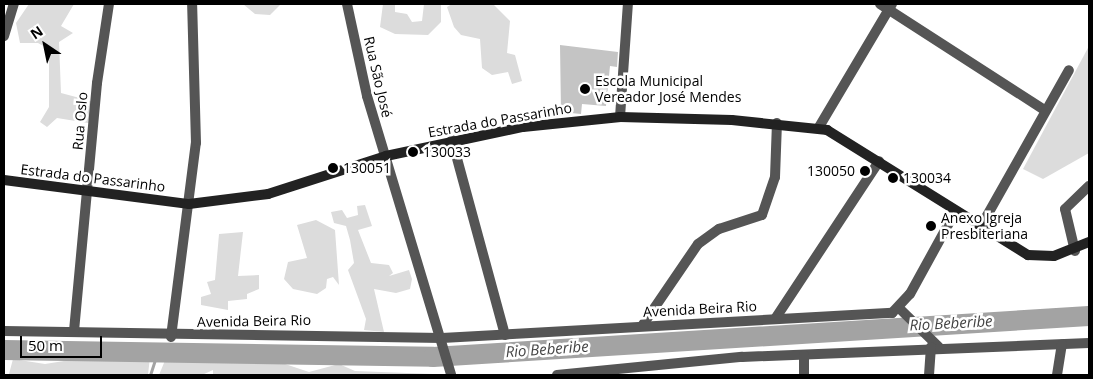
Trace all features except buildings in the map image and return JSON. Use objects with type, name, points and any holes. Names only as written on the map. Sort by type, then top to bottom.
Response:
[{"type":"street","points":[[4,36],[14,4]]},
{"type":"street","name":"Rua Oslo","points":[[74,331],[109,4]]},
{"type":"street","points":[[171,336],[197,127],[192,4]]},
{"type":"street","name":"Rua São José","points":[[347,4],[386,156],[451,375]]},
{"type":"street","points":[[620,117],[628,4]]},
{"type":"street","points":[[819,127],[887,6],[1046,110]]},
{"type":"street","points":[[980,228],[1069,70]]},
{"type":"street","name":"Estrada do Passarinho","points":[[4,180],[188,204],[268,194],[386,156],[452,140],[558,122],[620,117],[778,123],[819,127],[879,162],[980,228],[1040,258],[1075,251],[1089,242]]},
{"type":"street","points":[[642,326],[698,244],[718,229],[762,215],[775,177],[778,123]]},
{"type":"street","points":[[452,140],[505,335]]},
{"type":"street","points":[[775,319],[879,162]]},
{"type":"street","points":[[1075,251],[1065,209],[1089,186]]},
{"type":"street","points":[[929,375],[934,344],[910,315],[898,310],[955,212]]},
{"type":"street","name":"Avenida Beira Rio","points":[[4,331],[74,331],[171,336],[274,333],[442,343],[505,335],[898,310]]},
{"type":"street","points":[[558,375],[934,344],[1062,344],[1089,342]]},
{"type":"street","points":[[1057,375],[1062,344]]},
{"type":"street","points":[[804,355],[804,375]]},
{"type":"shaded area","points":[[29,4],[74,4],[61,26],[73,33],[59,42],[61,93],[91,101],[94,124],[57,118],[47,127],[40,122],[49,107],[49,49],[38,43],[20,43],[16,23]]},
{"type":"shaded area","points":[[243,4],[281,4],[270,15],[255,14]]},
{"type":"shaded area","points":[[383,4],[395,4],[395,12],[407,14],[412,22],[422,21],[424,4],[441,4],[441,22],[428,35],[395,34],[380,27]]},
{"type":"shaded area","points":[[452,4],[493,4],[510,21],[507,53],[515,55],[522,81],[512,84],[508,72],[492,75],[482,68],[480,39],[461,35],[454,27],[447,7]]},
{"type":"shaded area","points":[[1089,46],[1089,153],[1043,179],[1023,169]]},
{"type":"shaded area","points":[[365,205],[372,226],[358,230],[371,263],[389,265],[393,273],[389,276],[409,270],[412,279],[410,289],[396,293],[374,289],[384,332],[364,330],[366,319],[348,270],[354,263],[350,240],[346,226],[334,223],[331,212],[342,210],[347,218],[358,215],[357,206]]},
{"type":"shaded area","points":[[316,220],[335,230],[339,285],[333,277],[327,279],[326,288],[317,294],[293,289],[284,279],[288,262],[307,258],[297,225]]},
{"type":"shaded area","points":[[243,232],[238,276],[259,275],[259,289],[247,294],[247,299],[228,301],[228,310],[201,305],[201,297],[211,294],[207,282],[215,280],[219,234]]},
{"type":"shaded area","points":[[150,357],[148,375],[9,374],[13,359],[45,364],[83,358]]},
{"type":"shaded area","points":[[166,358],[285,364],[309,372],[339,364],[355,371],[433,374],[213,375],[213,370],[202,375],[159,375]]},
{"type":"waterway","name":"Rio Beberibe","points":[[4,350],[433,357],[1089,316]]},
{"type":"waterway","points":[[150,375],[157,353]]},
{"type":"place","name":"Escola Municipal Vereador José Mendes","points":[[585,89]]},
{"type":"place","name":"130033","points":[[413,152]]},
{"type":"place","name":"130051","points":[[333,168]]},
{"type":"place","name":"130050","points":[[865,171]]},
{"type":"place","name":"130034","points":[[893,178]]},
{"type":"place","name":"Anexo Igreja Presbiteriana","points":[[931,226]]}]
